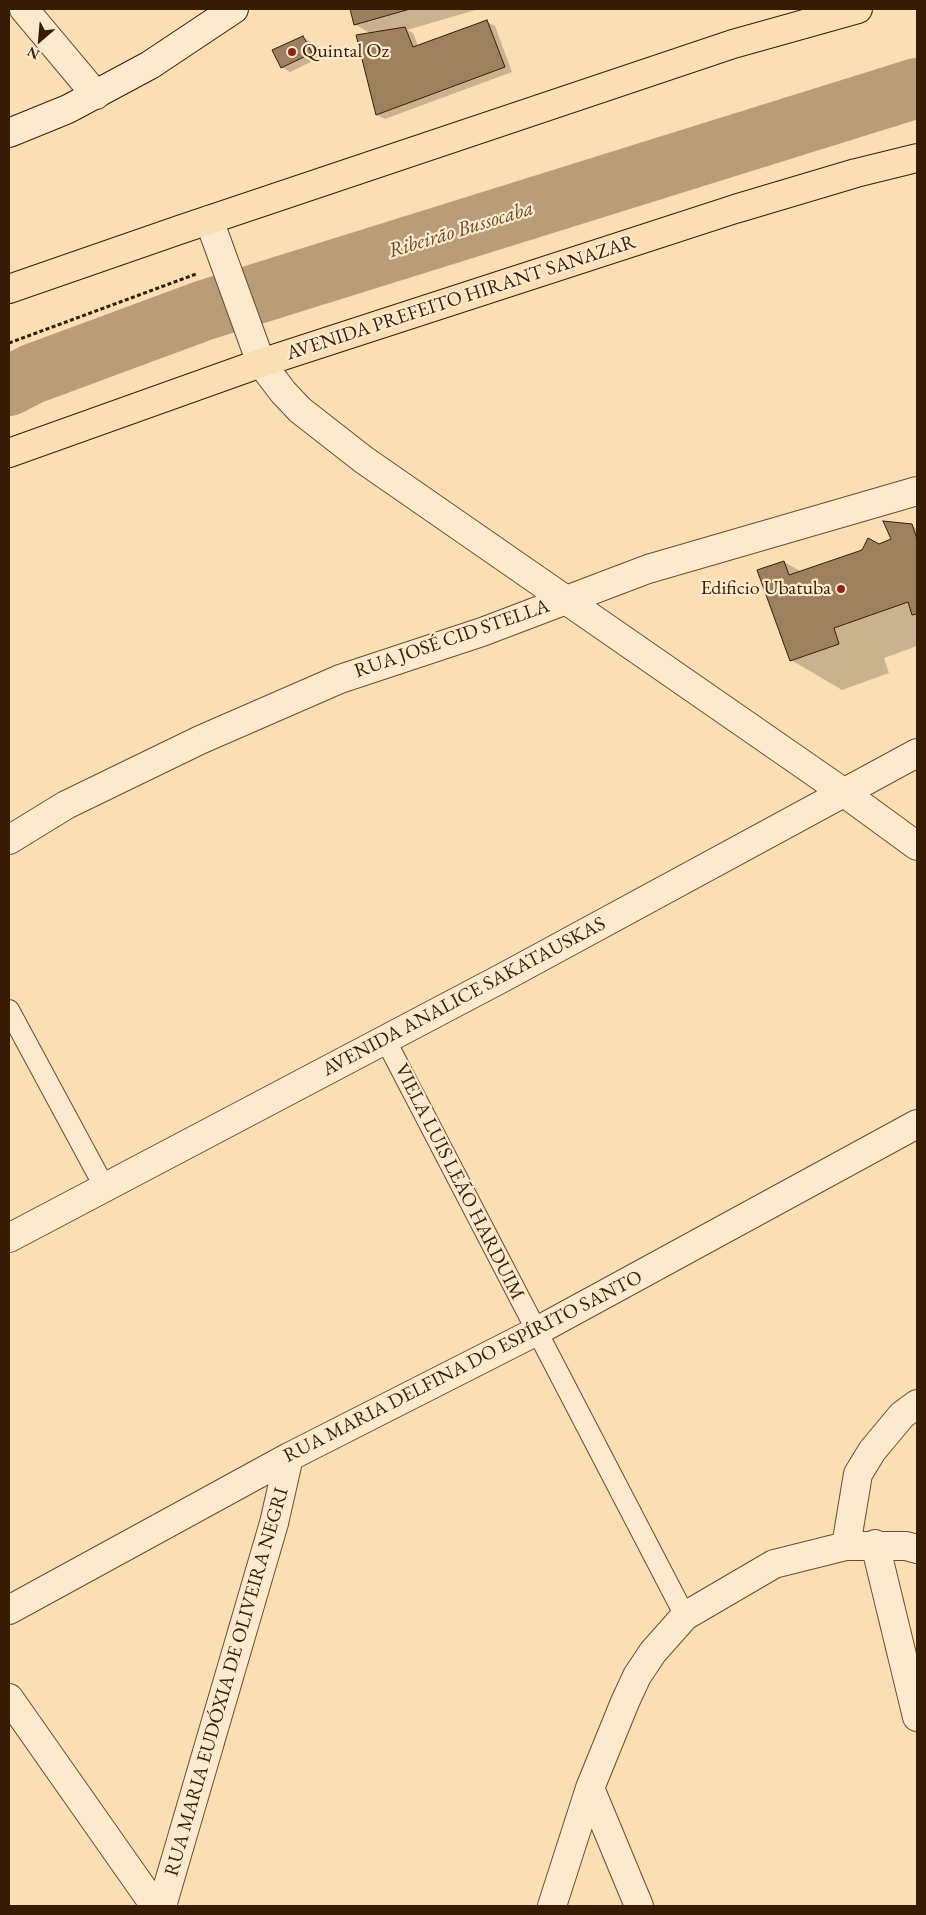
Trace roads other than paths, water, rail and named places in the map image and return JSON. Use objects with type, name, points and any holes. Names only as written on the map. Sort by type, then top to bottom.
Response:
[{"type":"main road","points":[[9,289],[732,44],[858,9]]},
{"type":"main road","name":"AVENIDA PREFEITO HIRANT SANAZAR","points":[[9,453],[257,352],[856,173],[917,158]]},
{"type":"street","points":[[24,9],[96,95]]},
{"type":"street","points":[[9,133],[68,109],[96,95],[150,65],[234,9]]},
{"type":"street","points":[[208,220],[257,352],[283,392],[300,410],[324,431],[564,600],[843,792],[917,846]]},
{"type":"street","name":"RUA JOSÉ CID STELLA","points":[[9,840],[66,804],[200,740],[340,679],[482,632],[648,570],[917,491]]},
{"type":"street","name":"AVENIDA ANALICE SAKATAUSKAS","points":[[9,1238],[504,977],[917,753]]},
{"type":"street","name":"RUA MARIA DELFINA DO ESPÍRITO SANTO","points":[[9,1610],[289,1457],[537,1331],[917,1124]]},
{"type":"street","points":[[846,1546],[858,1474],[872,1452],[902,1415],[917,1404]]},
{"type":"street","name":"RUA MARIA EUDÓXIA DE OLIVEIRA NEGRI","points":[[162,1906],[274,1523],[289,1457]]},
{"type":"street","points":[[875,1544],[917,1717]]},
{"type":"street","points":[[552,1906],[590,1788],[637,1676],[653,1652],[685,1616],[774,1564],[846,1546],[875,1544],[906,1546],[917,1549]]},
{"type":"street","points":[[9,1698],[155,1906]]},
{"type":"street","points":[[590,1788],[639,1906]]},
{"type":"lane","points":[[9,1010],[105,1188]]},
{"type":"lane","name":"VIELA LUIS LEÃO HARDUIM","points":[[385,1040],[685,1616]]},
{"type":"waterway","name":"Ribeirão Bussocaba","points":[[9,386],[32,374],[205,310],[917,88]]},
{"type":"place","name":"Quintal Oz","points":[[292,52]]},
{"type":"place","name":"Edificio Ubatuba","points":[[841,589]]}]
